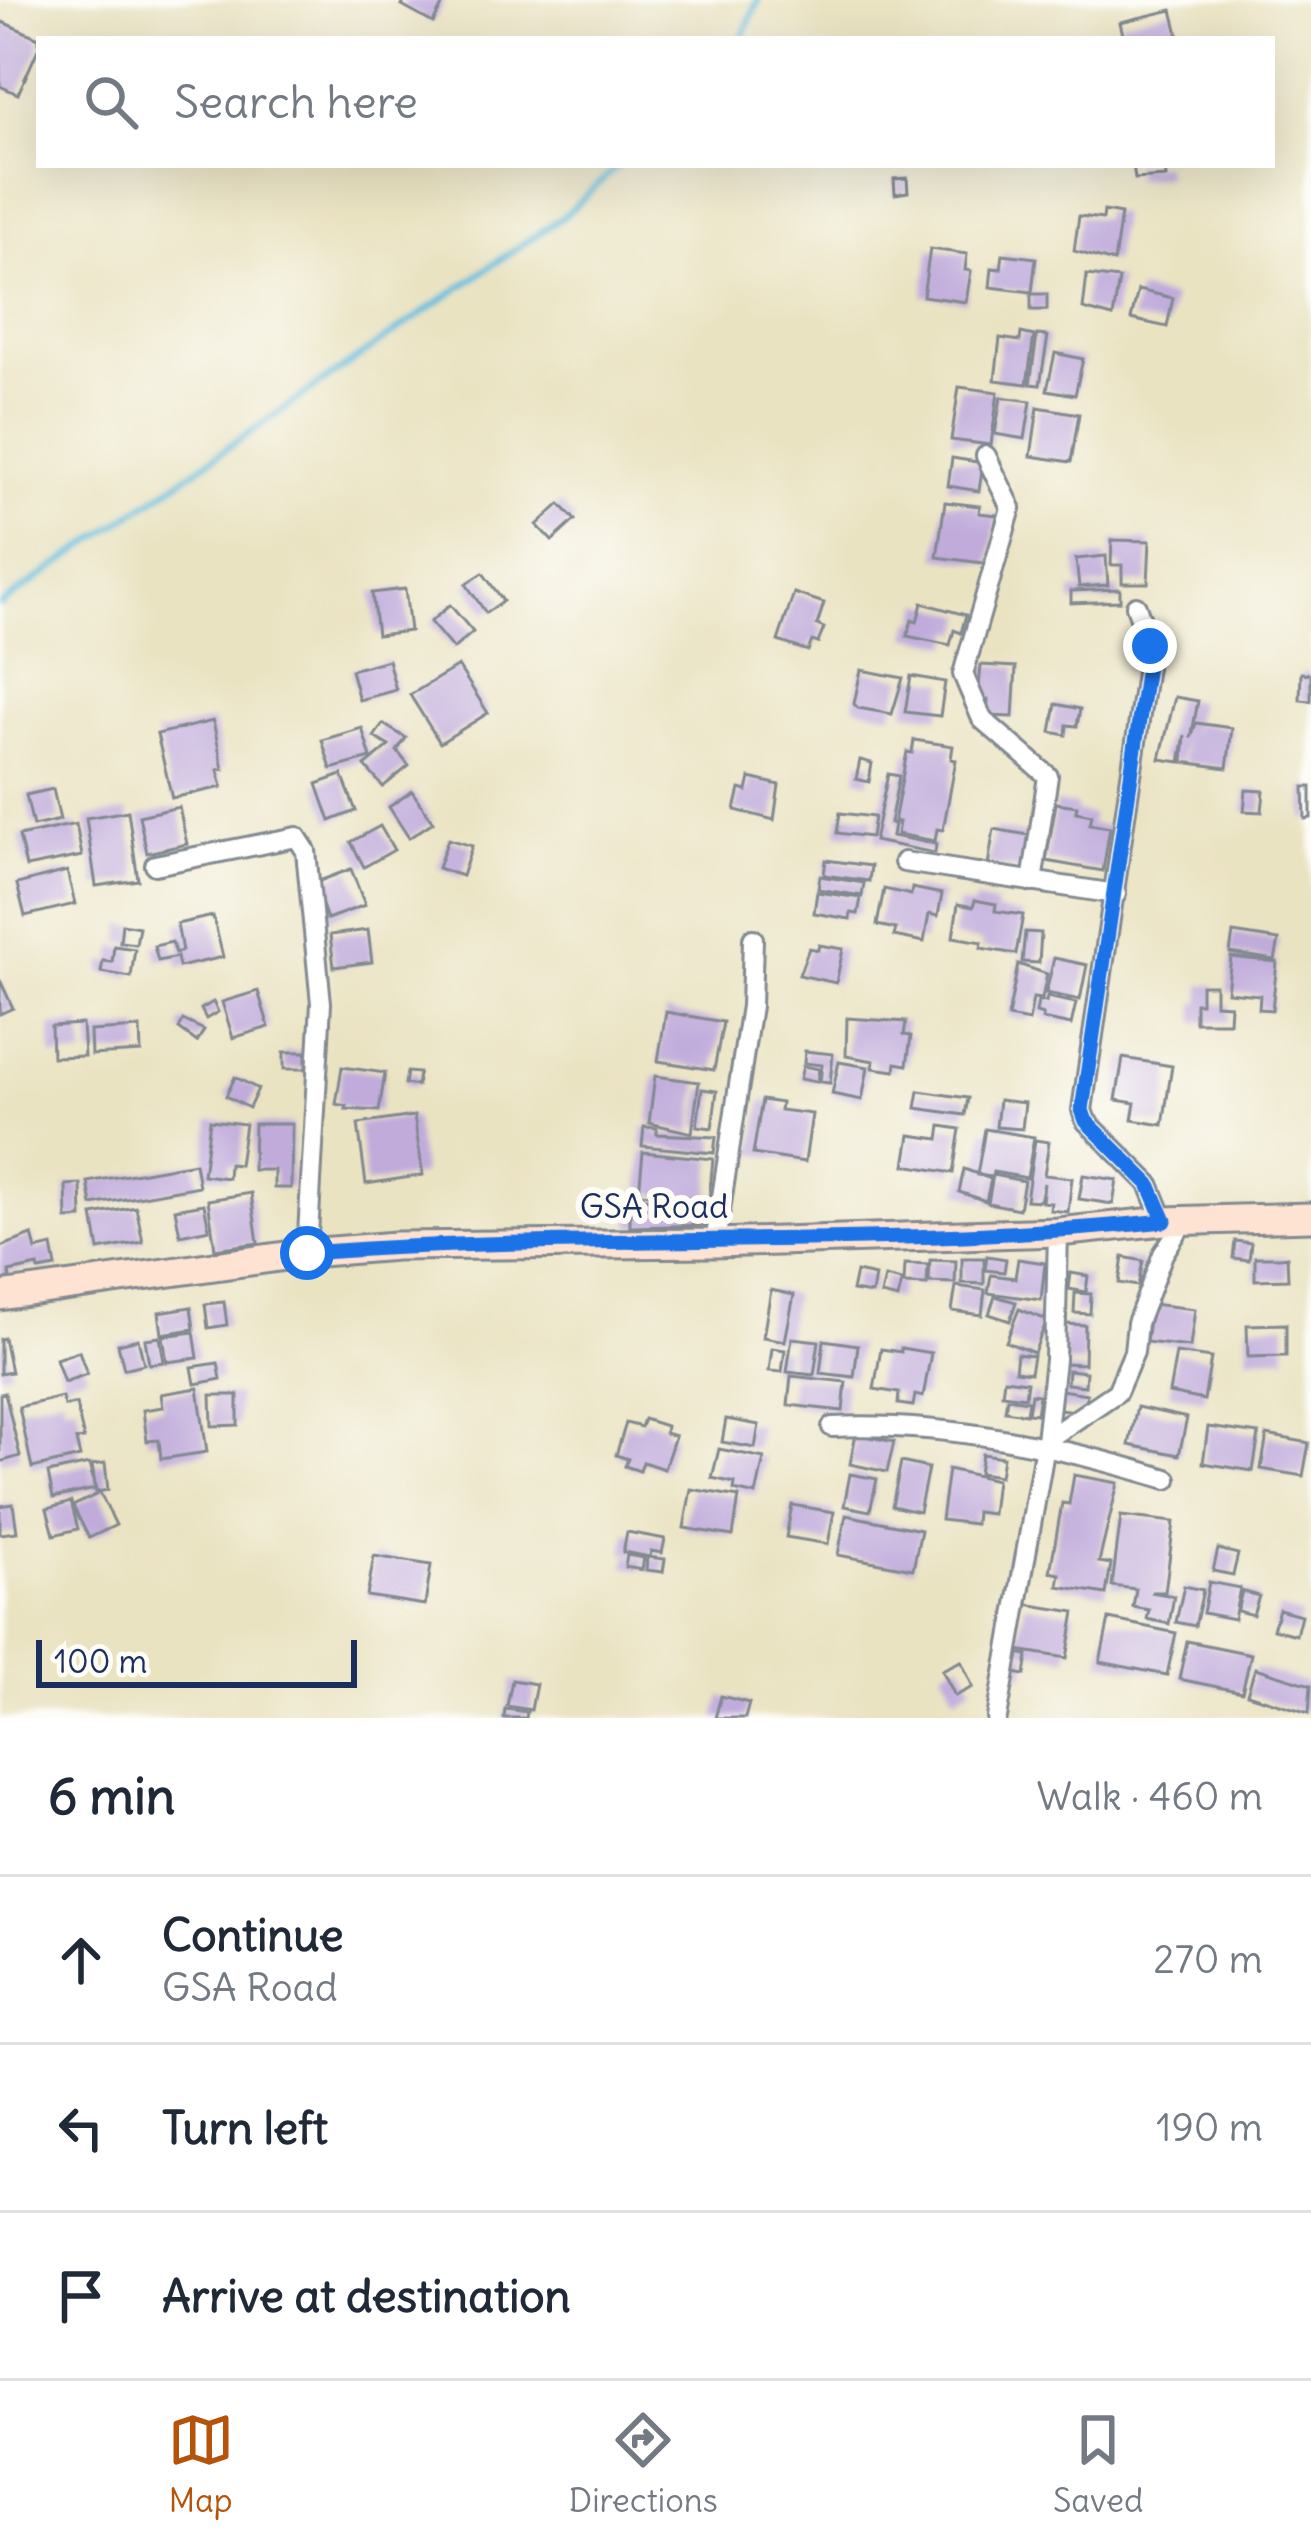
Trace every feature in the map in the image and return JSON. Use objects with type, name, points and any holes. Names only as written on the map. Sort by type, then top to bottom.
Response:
[{"type":"street","points":[[986,456],[1011,508],[963,674],[982,719],[1048,776],[1032,882]]},
{"type":"street","points":[[1045,1443],[1117,1392],[1174,1221],[1149,1184],[1086,1121],[1082,1110],[1150,646],[1136,606]]},
{"type":"street","points":[[155,865],[297,837],[306,851],[321,1004],[307,1253]]},
{"type":"street","points":[[904,862],[1116,894]]},
{"type":"street","points":[[715,1243],[751,1006],[753,939]]},
{"type":"street","name":"GSA Road","points":[[0,1296],[307,1253],[454,1244],[715,1243],[1058,1232],[1174,1221],[1311,1216]]},
{"type":"street","points":[[997,1718],[1045,1443],[1054,1360],[1058,1232]]},
{"type":"street","points":[[832,1427],[882,1425],[1045,1443],[1167,1479]]},
{"type":"building","points":[[405,0],[445,0],[433,23],[402,6]]},
{"type":"building","points":[[1172,10],[1178,36],[1123,36],[1120,22]]},
{"type":"building","points":[[0,21],[36,37],[36,54],[18,94],[0,86]]},
{"type":"building","points":[[1133,168],[1165,168],[1166,177],[1135,179]]},
{"type":"building","points":[[907,178],[908,192],[895,194],[894,179]]},
{"type":"building","points":[[1104,211],[1121,214],[1114,262],[1074,251],[1079,216],[1103,219]]},
{"type":"building","points":[[930,249],[967,254],[965,270],[971,271],[966,302],[923,296]]},
{"type":"building","points":[[1003,254],[1036,258],[1032,292],[990,287],[992,268],[1001,269]]},
{"type":"building","points":[[1087,275],[1119,279],[1113,317],[1083,309]]},
{"type":"building","points":[[1138,290],[1173,298],[1167,327],[1131,319]]},
{"type":"building","points":[[1031,294],[1047,294],[1047,310],[1031,310]]},
{"type":"building","points":[[1021,333],[1034,336],[1027,384],[995,380],[1000,338],[1020,341]]},
{"type":"building","points":[[1037,335],[1048,336],[1040,385],[1030,384]]},
{"type":"building","points":[[1055,353],[1083,359],[1075,395],[1047,390]]},
{"type":"building","points":[[959,387],[998,392],[991,445],[951,440]]},
{"type":"building","points":[[1001,397],[1031,401],[1025,439],[995,434]]},
{"type":"building","points":[[1038,407],[1079,414],[1071,462],[1031,456]]},
{"type":"building","points":[[952,458],[983,463],[979,491],[948,486]]},
{"type":"building","points":[[945,502],[980,506],[979,513],[997,515],[990,564],[937,557]]},
{"type":"building","points":[[560,504],[575,520],[552,541],[537,525]]},
{"type":"building","points":[[1112,540],[1150,541],[1148,583],[1122,583],[1122,565],[1111,565]]},
{"type":"building","points":[[1106,556],[1108,585],[1079,587],[1076,559]]},
{"type":"building","points":[[483,573],[503,601],[486,613],[466,584]]},
{"type":"building","points":[[405,589],[410,631],[377,635],[372,593]]},
{"type":"building","points":[[1120,589],[1120,601],[1071,603],[1071,591]]},
{"type":"building","points":[[794,593],[824,603],[817,625],[824,628],[818,643],[812,641],[808,651],[778,641]]},
{"type":"building","points":[[922,603],[966,615],[961,633],[954,630],[950,645],[907,636]]},
{"type":"building","points":[[450,605],[473,632],[453,649],[430,622]]},
{"type":"building","points":[[388,660],[396,690],[359,700],[351,670]]},
{"type":"building","points":[[981,665],[1016,667],[1013,717],[987,716],[988,700],[978,700]]},
{"type":"building","points":[[458,666],[488,713],[440,743],[410,695]]},
{"type":"building","points":[[861,670],[903,678],[892,714],[854,704]]},
{"type":"building","points":[[1301,673],[1311,674],[1311,701],[1300,700]]},
{"type":"building","points":[[911,676],[945,682],[940,716],[905,712]]},
{"type":"building","points":[[1175,697],[1198,701],[1191,738],[1196,723],[1232,728],[1227,768],[1183,762],[1185,735],[1180,762],[1160,759]]},
{"type":"building","points":[[1056,704],[1080,709],[1077,726],[1067,725],[1066,735],[1051,732]]},
{"type":"building","points":[[213,721],[222,787],[172,798],[157,734]]},
{"type":"building","points":[[383,724],[406,738],[397,751],[409,766],[383,787],[365,766],[389,746],[374,737]]},
{"type":"building","points":[[362,728],[371,758],[331,769],[322,740]]},
{"type":"building","points":[[914,740],[953,746],[951,759],[956,760],[943,830],[937,829],[935,841],[897,834],[899,822],[894,822],[907,752],[912,753]]},
{"type":"building","points":[[860,760],[872,763],[869,782],[856,779]]},
{"type":"building","points":[[888,774],[899,776],[892,836],[936,844],[935,853],[874,841]]},
{"type":"building","points":[[342,775],[356,811],[330,821],[317,784]]},
{"type":"building","points":[[750,778],[779,785],[774,820],[735,810],[740,789],[747,791]]},
{"type":"building","points":[[1304,787],[1311,787],[1311,818],[1305,819]]},
{"type":"building","points":[[53,789],[60,820],[33,826],[26,795]]},
{"type":"building","points":[[1246,790],[1264,791],[1262,812],[1244,811]]},
{"type":"building","points":[[412,791],[433,822],[409,838],[389,807]]},
{"type":"building","points":[[1056,803],[1077,806],[1076,812],[1092,815],[1090,824],[1110,827],[1103,871],[1046,861]]},
{"type":"building","points":[[179,807],[187,844],[147,853],[139,816]]},
{"type":"building","points":[[128,811],[138,880],[96,886],[86,818]]},
{"type":"building","points":[[840,813],[874,817],[871,837],[837,833]]},
{"type":"building","points":[[76,824],[82,856],[26,867],[19,836]]},
{"type":"building","points":[[380,826],[394,850],[364,867],[351,842]]},
{"type":"building","points":[[994,829],[1034,836],[1028,871],[988,865]]},
{"type":"building","points":[[448,839],[472,846],[462,876],[438,868]]},
{"type":"building","points":[[826,860],[871,866],[869,881],[824,875]]},
{"type":"building","points":[[351,869],[365,905],[327,919],[314,883]]},
{"type":"building","points":[[67,871],[75,904],[25,916],[17,884]]},
{"type":"building","points":[[820,876],[864,883],[862,896],[818,889]]},
{"type":"building","points":[[912,888],[942,894],[938,916],[929,914],[924,942],[894,936],[896,929],[877,925],[884,889],[911,895]]},
{"type":"building","points":[[817,892],[861,898],[858,914],[851,913],[850,919],[814,913]]},
{"type":"building","points":[[975,900],[996,904],[995,911],[1023,915],[1016,954],[953,937],[958,904],[973,907]]},
{"type":"building","points":[[213,916],[223,957],[179,967],[177,957],[158,961],[154,946],[172,942],[175,953],[182,951],[177,924]]},
{"type":"building","points":[[122,924],[139,927],[136,944],[120,942]]},
{"type":"building","points":[[368,930],[372,962],[334,967],[330,935]]},
{"type":"building","points":[[1025,932],[1041,933],[1039,963],[1022,962]]},
{"type":"building","points":[[1233,933],[1279,940],[1275,960],[1230,953]]},
{"type":"building","points":[[819,945],[843,949],[836,983],[799,975],[809,948],[818,950]]},
{"type":"building","points":[[114,946],[135,949],[131,977],[101,972],[103,961],[112,962]]},
{"type":"building","points":[[1231,957],[1277,962],[1272,1010],[1259,1009],[1260,995],[1227,992]]},
{"type":"building","points":[[1054,958],[1087,965],[1080,1000],[1046,993]]},
{"type":"building","points":[[1018,964],[1047,974],[1042,999],[1033,998],[1029,1021],[1008,1017]]},
{"type":"building","points":[[0,980],[13,1008],[0,1014]]},
{"type":"building","points":[[1201,985],[1215,985],[1215,1004],[1230,1005],[1229,1022],[1195,1022]]},
{"type":"building","points":[[258,991],[269,1027],[233,1038],[222,1002]]},
{"type":"building","points":[[1047,997],[1076,1003],[1071,1025],[1042,1019],[1036,1013],[1038,1001],[1046,1002]]},
{"type":"building","points":[[213,1002],[218,1012],[206,1019],[201,1009]]},
{"type":"building","points":[[666,1012],[723,1022],[714,1070],[658,1061]]},
{"type":"building","points":[[847,1018],[906,1022],[904,1035],[911,1036],[907,1065],[896,1063],[895,1071],[873,1068],[874,1061],[846,1056]]},
{"type":"building","points":[[183,1020],[204,1030],[197,1042],[179,1029]]},
{"type":"building","points":[[82,1024],[84,1056],[52,1057],[51,1026]]},
{"type":"building","points":[[140,1028],[141,1052],[91,1055],[90,1031]]},
{"type":"building","points":[[805,1051],[833,1054],[830,1083],[820,1082],[822,1065],[804,1063]]},
{"type":"building","points":[[284,1052],[306,1052],[306,1069],[284,1069]]},
{"type":"building","points":[[1123,1058],[1172,1066],[1163,1125],[1132,1120],[1135,1103],[1116,1100]]},
{"type":"building","points":[[839,1062],[868,1067],[862,1100],[832,1094]]},
{"type":"building","points":[[803,1066],[819,1069],[817,1082],[800,1079]]},
{"type":"building","points":[[342,1067],[385,1073],[379,1111],[336,1104]]},
{"type":"building","points":[[407,1072],[419,1073],[417,1086],[405,1084]]},
{"type":"building","points":[[655,1076],[699,1082],[692,1133],[649,1123]]},
{"type":"building","points":[[235,1077],[258,1089],[249,1108],[226,1096]]},
{"type":"building","points":[[702,1089],[717,1091],[712,1128],[697,1126]]},
{"type":"building","points":[[919,1091],[968,1098],[965,1115],[916,1108]]},
{"type":"building","points":[[762,1100],[781,1103],[780,1110],[812,1114],[805,1162],[753,1154]]},
{"type":"building","points":[[999,1100],[1025,1103],[1022,1129],[996,1127]]},
{"type":"building","points":[[414,1116],[423,1175],[366,1184],[358,1124]]},
{"type":"building","points":[[210,1120],[245,1124],[239,1165],[229,1164],[228,1178],[203,1175]]},
{"type":"building","points":[[254,1124],[292,1124],[291,1188],[274,1188],[274,1170],[253,1170]]},
{"type":"building","points":[[941,1126],[960,1129],[953,1173],[905,1165],[910,1135],[939,1139]]},
{"type":"building","points":[[644,1127],[657,1128],[657,1134],[716,1137],[714,1153],[642,1146]]},
{"type":"building","points":[[985,1129],[1034,1137],[1027,1178],[993,1172],[992,1177],[977,1175]]},
{"type":"building","points":[[1035,1140],[1049,1142],[1044,1175],[1072,1178],[1068,1212],[1050,1210],[1051,1203],[1042,1202],[1044,1183],[1040,1201],[1026,1200]]},
{"type":"building","points":[[643,1152],[713,1159],[709,1199],[639,1193]]},
{"type":"building","points":[[195,1163],[199,1186],[92,1205],[88,1182]]},
{"type":"building","points":[[964,1169],[991,1179],[986,1201],[959,1192]]},
{"type":"building","points":[[993,1175],[1024,1181],[1019,1209],[988,1203]]},
{"type":"building","points":[[1083,1175],[1117,1180],[1113,1204],[1079,1199]]},
{"type":"building","points":[[81,1184],[82,1218],[67,1219],[66,1185]]},
{"type":"building","points":[[251,1193],[258,1243],[215,1249],[208,1200]]},
{"type":"building","points":[[630,1197],[709,1203],[709,1225],[630,1227]]},
{"type":"building","points":[[204,1204],[209,1229],[180,1235],[175,1209]]},
{"type":"building","points":[[136,1207],[143,1242],[99,1250],[93,1215]]},
{"type":"building","points":[[32,1235],[36,1250],[52,1246],[56,1267],[9,1272],[10,1279],[0,1282],[0,1247]]},
{"type":"building","points":[[1235,1241],[1251,1243],[1249,1260],[1233,1258]]},
{"type":"building","points":[[987,1256],[1006,1259],[1004,1272],[985,1270]]},
{"type":"building","points":[[1123,1257],[1143,1261],[1138,1286],[1119,1283]]},
{"type":"building","points":[[1255,1257],[1287,1257],[1288,1279],[1255,1280]]},
{"type":"building","points":[[962,1258],[984,1258],[984,1284],[962,1283]]},
{"type":"building","points":[[1018,1259],[1045,1263],[1041,1300],[988,1293],[991,1275],[1015,1278]]},
{"type":"building","points":[[930,1260],[956,1261],[955,1283],[929,1282]]},
{"type":"building","points":[[905,1264],[928,1265],[927,1285],[904,1284]]},
{"type":"building","points":[[856,1272],[875,1276],[872,1294],[852,1291]]},
{"type":"building","points":[[1071,1273],[1088,1276],[1086,1292],[1069,1289]]},
{"type":"building","points":[[885,1277],[902,1281],[898,1299],[881,1295]]},
{"type":"building","points":[[956,1286],[985,1290],[982,1315],[952,1311]]},
{"type":"building","points":[[771,1290],[794,1295],[785,1341],[763,1337]]},
{"type":"building","points":[[1075,1293],[1091,1294],[1090,1314],[1074,1313]]},
{"type":"building","points":[[995,1296],[1016,1302],[1010,1321],[989,1314]]},
{"type":"building","points":[[224,1302],[227,1325],[208,1328],[205,1304]]},
{"type":"building","points":[[1151,1304],[1195,1309],[1190,1347],[1146,1342]]},
{"type":"building","points":[[191,1307],[194,1329],[162,1334],[159,1312]]},
{"type":"building","points":[[1019,1309],[1047,1320],[1034,1353],[1006,1342]]},
{"type":"building","points":[[1064,1324],[1085,1325],[1084,1364],[1063,1363]]},
{"type":"building","points":[[1286,1324],[1286,1356],[1248,1357],[1247,1325]]},
{"type":"building","points":[[194,1332],[198,1358],[167,1362],[163,1336]]},
{"type":"building","points":[[160,1337],[164,1362],[149,1364],[145,1339]]},
{"type":"building","points":[[4,1338],[11,1372],[0,1374],[0,1339]]},
{"type":"building","points":[[792,1338],[819,1341],[814,1375],[787,1372]]},
{"type":"building","points":[[138,1339],[144,1364],[124,1369],[118,1344]]},
{"type":"building","points":[[824,1340],[858,1345],[854,1377],[820,1373]]},
{"type":"building","points":[[772,1348],[785,1350],[782,1372],[769,1371]]},
{"type":"building","points":[[901,1348],[931,1353],[923,1397],[915,1395],[913,1406],[898,1404],[899,1393],[874,1389],[881,1349],[901,1352]]},
{"type":"building","points":[[79,1351],[87,1374],[64,1382],[56,1359]]},
{"type":"building","points":[[1176,1353],[1211,1358],[1204,1400],[1169,1393]]},
{"type":"building","points":[[1017,1354],[1033,1356],[1030,1373],[1015,1371]]},
{"type":"building","points":[[218,1363],[221,1379],[195,1384],[192,1367]]},
{"type":"building","points":[[1068,1370],[1086,1372],[1085,1386],[1067,1384]]},
{"type":"building","points":[[791,1376],[846,1382],[843,1411],[788,1405]]},
{"type":"building","points":[[1004,1379],[1027,1382],[1025,1397],[1002,1394]]},
{"type":"building","points":[[198,1388],[207,1452],[161,1459],[159,1440],[147,1441],[143,1410],[163,1407],[161,1394]]},
{"type":"building","points":[[1061,1390],[1087,1394],[1084,1412],[1059,1409]]},
{"type":"building","points":[[5,1393],[20,1456],[0,1462],[0,1394]]},
{"type":"building","points":[[1031,1394],[1039,1395],[1036,1414],[1028,1413]]},
{"type":"building","points":[[211,1395],[238,1395],[238,1425],[212,1426]]},
{"type":"building","points":[[62,1397],[64,1406],[76,1404],[84,1439],[76,1440],[80,1457],[32,1468],[19,1407]]},
{"type":"building","points":[[1007,1398],[1028,1401],[1026,1414],[1005,1411]]},
{"type":"building","points":[[1137,1407],[1187,1418],[1179,1455],[1129,1445]]},
{"type":"building","points":[[644,1419],[666,1426],[665,1433],[675,1436],[664,1469],[643,1462],[640,1471],[625,1466],[628,1459],[616,1455],[626,1423],[641,1427]]},
{"type":"building","points":[[726,1419],[759,1425],[755,1448],[722,1442]]},
{"type":"building","points":[[1208,1427],[1259,1434],[1253,1471],[1203,1463]]},
{"type":"building","points":[[856,1434],[894,1442],[887,1472],[850,1464]]},
{"type":"building","points":[[1267,1435],[1309,1443],[1303,1476],[1261,1469]]},
{"type":"building","points":[[719,1449],[764,1458],[756,1495],[734,1490],[735,1483],[712,1478]]},
{"type":"building","points":[[982,1454],[1003,1457],[1000,1476],[979,1473]]},
{"type":"building","points":[[901,1462],[928,1468],[919,1512],[892,1506]]},
{"type":"building","points":[[105,1463],[108,1490],[96,1492],[92,1465]]},
{"type":"building","points":[[89,1464],[95,1489],[53,1498],[48,1473]]},
{"type":"building","points":[[948,1469],[996,1480],[992,1514],[976,1512],[975,1524],[941,1520]]},
{"type":"building","points":[[850,1474],[877,1479],[870,1511],[844,1506]]},
{"type":"building","points":[[1074,1475],[1118,1483],[1099,1562],[1111,1564],[1106,1594],[1058,1586],[1060,1574],[1050,1572],[1062,1503],[1069,1504]]},
{"type":"building","points":[[691,1489],[739,1497],[733,1536],[684,1528]]},
{"type":"building","points":[[100,1493],[116,1525],[89,1538],[73,1506]]},
{"type":"building","points":[[71,1502],[78,1529],[54,1535],[47,1509]]},
{"type":"building","points":[[13,1504],[17,1532],[0,1534],[0,1506]]},
{"type":"building","points":[[792,1505],[834,1512],[828,1544],[786,1537]]},
{"type":"building","points":[[846,1515],[921,1530],[913,1569],[838,1555]]},
{"type":"building","points":[[1121,1516],[1174,1522],[1165,1592],[1151,1592],[1174,1596],[1169,1624],[1147,1619],[1149,1610],[1133,1607],[1136,1589],[1112,1586]]},
{"type":"building","points":[[627,1532],[665,1539],[662,1553],[651,1551],[650,1557],[623,1552]]},
{"type":"building","points":[[1218,1549],[1238,1554],[1233,1575],[1213,1571]]},
{"type":"building","points":[[627,1555],[644,1558],[642,1570],[625,1567]]},
{"type":"building","points":[[374,1556],[431,1565],[425,1605],[367,1596]]},
{"type":"building","points":[[647,1557],[665,1559],[663,1572],[646,1570]]},
{"type":"building","points":[[1209,1582],[1240,1588],[1234,1619],[1203,1613]]},
{"type":"building","points":[[1184,1586],[1203,1590],[1195,1626],[1176,1622]]},
{"type":"building","points":[[1242,1591],[1259,1596],[1253,1615],[1237,1611]]},
{"type":"building","points":[[1025,1604],[1075,1612],[1067,1658],[1017,1650]]},
{"type":"building","points":[[1279,1609],[1301,1615],[1296,1635],[1273,1629]]},
{"type":"building","points":[[1109,1619],[1176,1633],[1167,1675],[1100,1662]]},
{"type":"building","points":[[1187,1641],[1251,1654],[1242,1692],[1179,1679]]},
{"type":"building","points":[[1011,1652],[1028,1655],[1025,1675],[1008,1672]]},
{"type":"building","points":[[961,1661],[973,1687],[955,1696],[942,1670]]},
{"type":"building","points":[[1255,1668],[1311,1685],[1309,1713],[1247,1694]]},
{"type":"building","points":[[512,1680],[536,1684],[531,1710],[507,1706]]},
{"type":"building","points":[[721,1696],[749,1703],[745,1718],[715,1718]]},
{"type":"building","points":[[505,1709],[527,1712],[526,1718],[504,1718]]},
{"type":"waterway","points":[[743,36],[758,0]]},
{"type":"waterway","points":[[0,605],[565,215],[616,168]]},
{"type":"route","points":[[307,1253],[454,1244],[715,1243],[1058,1232],[1165,1221],[1149,1184],[1086,1121],[1082,1110],[1150,646]]}]
